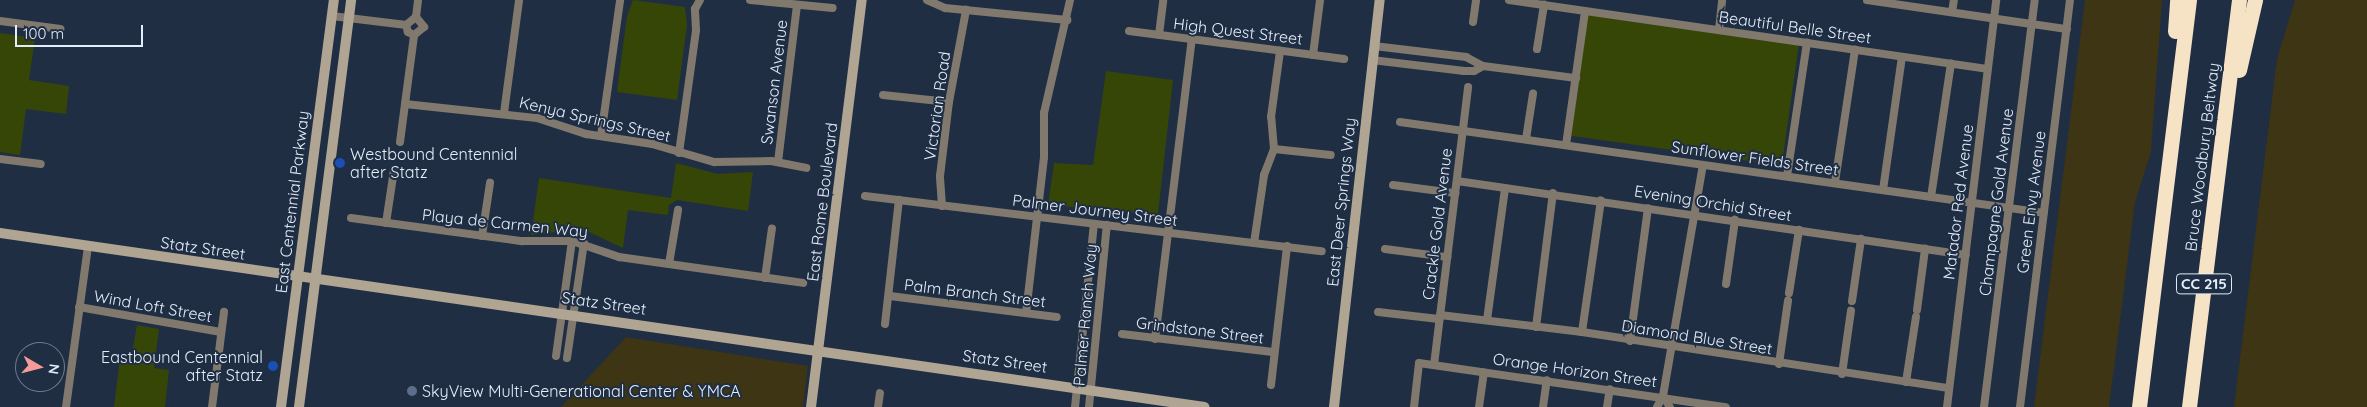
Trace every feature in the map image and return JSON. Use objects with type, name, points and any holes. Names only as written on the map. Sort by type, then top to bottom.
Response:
[{"type":"highway","points":[[2164,196],[2177,0]]},
{"type":"highway","name":"Bruce Woodbury Beltway","points":[[2139,407],[2188,0]]},
{"type":"highway","name":"Bruce Woodbury Beltway","points":[[2189,407],[2239,0]]},
{"type":"highway","points":[[2219,162],[2255,0]]},
{"type":"street","name":"East Centennial Parkway","points":[[281,407],[334,0]]},
{"type":"street","name":"East Centennial Parkway","points":[[299,407],[351,0]]},
{"type":"street","points":[[406,25],[408,32],[414,34],[424,28],[416,17],[418,0]]},
{"type":"street","points":[[504,113],[519,0]]},
{"type":"street","points":[[602,136],[620,0]]},
{"type":"street","points":[[679,153],[696,30],[695,9],[700,0]]},
{"type":"street","points":[[750,0],[833,8]]},
{"type":"street","name":"East Rome Boulevard","points":[[811,407],[862,0]]},
{"type":"street","points":[[927,0],[938,6],[1067,20]]},
{"type":"street","points":[[1026,313],[1044,156],[1044,113],[1067,20],[1070,0]]},
{"type":"street","points":[[1159,35],[1163,0]]},
{"type":"street","points":[[1312,55],[1320,0]]},
{"type":"street","name":"East Deer Springs Way","points":[[1334,407],[1380,0]]},
{"type":"street","points":[[1473,22],[1476,0]]},
{"type":"street","name":"Beautiful Belle Street","points":[[1509,0],[1987,69]]},
{"type":"street","points":[[1719,30],[1722,0]]},
{"type":"street","points":[[1866,0],[2067,29]]},
{"type":"street","points":[[1952,12],[1954,0]]},
{"type":"street","name":"Matador Red Avenue","points":[[1947,407],[1996,0]]},
{"type":"street","name":"Champagne Gold Avenue","points":[[1984,407],[2035,0]]},
{"type":"street","name":"Green Envy Avenue","points":[[2020,407],[2070,0]]},
{"type":"street","points":[[1537,48],[1544,5]]},
{"type":"street","name":"Swanson Avenue","points":[[778,162],[797,6]]},
{"type":"street","name":"Victorian Road","points":[[942,206],[940,176],[949,102],[966,10]]},
{"type":"street","points":[[1566,145],[1586,11]]},
{"type":"street","points":[[332,16],[406,25],[416,17]]},
{"type":"street","points":[[0,21],[60,29]]},
{"type":"street","name":"High Quest Street","points":[[1129,31],[1344,59]]},
{"type":"street","points":[[400,142],[414,34]]},
{"type":"street","points":[[1155,339],[1192,39]]},
{"type":"street","points":[[1787,176],[1807,42]]},
{"type":"street","points":[[1374,46],[1466,58],[1483,66],[1576,78]]},
{"type":"street","points":[[1254,243],[1264,174],[1274,149],[1271,117],[1280,50]]},
{"type":"street","points":[[1835,182],[1855,50]]},
{"type":"street","points":[[1883,190],[1902,57]]},
{"type":"street","points":[[1372,60],[1464,71],[1474,71],[1483,66]]},
{"type":"street","points":[[1931,198],[1951,63]]},
{"type":"street","name":"Crackle Gold Avenue","points":[[1434,365],[1468,87]]},
{"type":"street","points":[[883,94],[949,102]]},
{"type":"street","points":[[1526,140],[1533,94]]},
{"type":"street","name":"Kenya Springs Street","points":[[405,104],[537,118],[602,136],[652,144],[714,162],[778,162],[806,168]]},
{"type":"street","name":"Sunflower Fields Street","points":[[1400,122],[2044,213]]},
{"type":"street","points":[[1274,149],[1331,154]]},
{"type":"street","points":[[0,159],[41,164]]},
{"type":"street","points":[[1657,407],[1663,396],[1703,165]]},
{"type":"street","points":[[386,223],[394,170]]},
{"type":"street","name":"Evening Orchid Street","points":[[1457,181],[1553,193],[1966,255]]},
{"type":"street","points":[[482,236],[490,182]]},
{"type":"street","points":[[1393,185],[1455,193]]},
{"type":"street","points":[[1487,320],[1505,188]]},
{"type":"street","points":[[1536,327],[1553,193]]},
{"type":"street","name":"Palmer Journey Street","points":[[865,196],[1322,251]]},
{"type":"street","points":[[885,324],[890,296],[899,200]]},
{"type":"street","points":[[1582,332],[1601,200]]},
{"type":"street","points":[[1630,341],[1648,208]]},
{"type":"street","points":[[669,264],[678,210]]},
{"type":"street","name":"Playa de Carmen Way","points":[[351,218],[532,242],[572,241],[584,243],[619,257],[803,283]]},
{"type":"street","points":[[1726,284],[1735,220]]},
{"type":"street","name":"Palmer Ranch Way","points":[[1075,407],[1094,224]]},
{"type":"street","name":"Palmer Ranch Way","points":[[1089,407],[1107,225]]},
{"type":"street","points":[[765,278],[772,228]]},
{"type":"street","points":[[1779,364],[1799,230]]},
{"type":"street","name":"Statz Street","points":[[0,233],[1092,388],[1204,407]]},
{"type":"street","points":[[1852,301],[1861,239]]},
{"type":"street","points":[[556,356],[572,241]]},
{"type":"street","points":[[567,358],[584,243]]},
{"type":"street","points":[[66,407],[88,246]]},
{"type":"street","points":[[1270,385],[1287,246]]},
{"type":"street","points":[[1385,248],[1447,257]]},
{"type":"street","points":[[1906,382],[1925,249]]},
{"type":"street","name":"Palm Branch Street","points":[[890,296],[1057,317]]},
{"type":"street","name":"Wind Loft Street","points":[[79,307],[221,332]]},
{"type":"street","points":[[1842,374],[1851,311]]},
{"type":"street","points":[[212,407],[224,312]]},
{"type":"street","name":"Diamond Blue Street","points":[[1378,312],[1487,320],[1582,332],[1842,374],[1950,388]]},
{"type":"street","name":"Grindstone Street","points":[[1122,334],[1274,352]]},
{"type":"street","name":"Orange Horizon Street","points":[[1414,407],[1419,363],[1663,396],[1726,407]]},
{"type":"street","points":[[1479,407],[1484,372]]},
{"type":"street","points":[[1543,407],[1547,380]]},
{"type":"street","points":[[1607,407],[1610,389]]},
{"type":"street","points":[[878,407],[880,393]]},
{"type":"street","points":[[1663,396],[1670,407]]},
{"type":"green space","points":[[633,0],[685,7],[687,25],[677,100],[617,92],[627,16]]},
{"type":"green space","points":[[1588,14],[1799,44],[1782,165],[1571,136]]},
{"type":"green space","points":[[0,33],[35,38],[29,80],[69,86],[66,114],[26,109],[20,155],[0,152]]},
{"type":"green space","points":[[1106,71],[1173,80],[1158,214],[1048,205],[1054,163],[1093,165]]},
{"type":"green space","points":[[676,163],[718,174],[753,172],[748,211],[677,200],[669,205],[668,215],[628,210],[623,248],[589,232],[574,230],[531,235],[539,178],[671,198]]},
{"type":"green space","points":[[137,325],[159,329],[154,368],[169,370],[165,407],[114,407],[120,358],[131,359]]},
{"type":"sand","points":[[2085,0],[2162,0],[2151,152],[2135,202],[2109,407],[2034,407]]},
{"type":"sand","points":[[2295,0],[2367,0],[2367,407],[2234,407],[2277,59]]},
{"type":"sand","points":[[626,337],[808,366],[803,407],[561,407]]},
{"type":"place","name":"Westbound Centennial after Statz","points":[[340,163]]},
{"type":"place","name":"Eastbound Centennial after Statz","points":[[273,366]]},
{"type":"place","name":"SkyView Multi-Generational Center & YMCA","points":[[412,391]]}]
